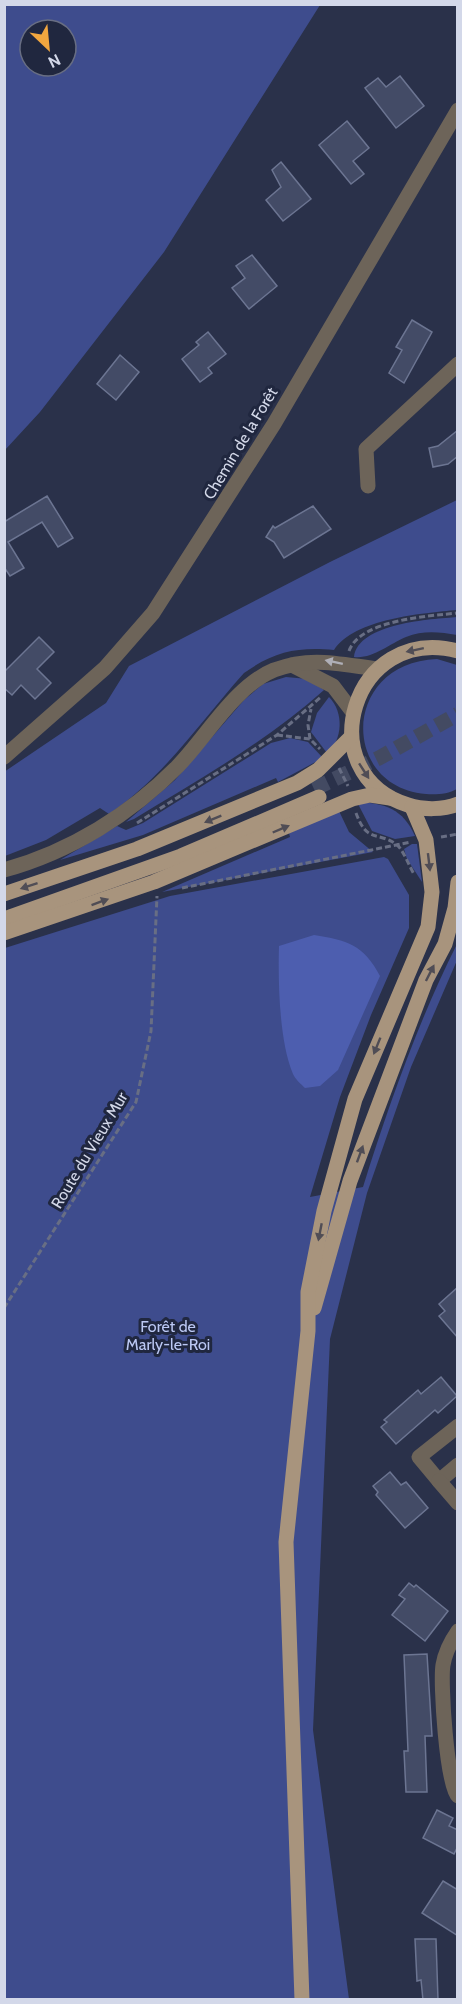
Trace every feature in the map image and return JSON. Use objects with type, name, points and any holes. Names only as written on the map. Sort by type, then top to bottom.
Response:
[{"type":"main road","points":[[390,798],[371,782],[357,761],[351,737],[352,711],[361,688],[377,669],[406,651],[422,648],[458,651]]},
{"type":"main road","points":[[4,894],[137,849],[297,783],[330,759],[351,737]]},
{"type":"main road","points":[[4,911],[156,857],[316,793],[181,856],[4,919]]},
{"type":"main road","points":[[4,933],[61,916],[154,882],[352,799],[370,795],[390,798],[412,807],[432,809],[458,804]]},
{"type":"main road","points":[[302,2000],[286,1542],[308,1331],[308,1292],[322,1223],[355,1099],[429,927],[432,892],[426,840],[412,807]]},
{"type":"main road","points":[[308,1331],[350,1181],[423,988],[445,944],[455,908],[458,882]]},
{"type":"street","name":"Chemin de la Forêt","points":[[4,757],[105,668],[153,613],[274,424],[458,110]]},
{"type":"street","points":[[368,486],[366,449],[458,364]]},
{"type":"street","points":[[4,870],[59,849],[112,821],[179,765],[251,683],[273,671],[323,660],[377,669]]},
{"type":"street","points":[[292,665],[333,686],[352,711]]},
{"type":"street","points":[[30,911],[61,916]]},
{"type":"street","points":[[458,1425],[419,1457],[458,1503]]},
{"type":"street","points":[[439,1481],[458,1465]]},
{"type":"street","points":[[458,1631],[448,1648],[442,1667],[448,1766],[454,1793],[458,1796]]},
{"type":"path","points":[[344,665],[353,642],[365,633],[385,625],[419,617],[458,613]]},
{"type":"path","points":[[333,686],[311,707],[308,730],[310,739],[337,764],[351,792],[365,830],[378,839],[397,845]]},
{"type":"path","points":[[277,735],[310,739]]},
{"type":"path","points":[[437,838],[458,834]]},
{"type":"path","points":[[179,888],[415,842]]},
{"type":"path","name":"Route du Vieux Mur","points":[[4,1308],[135,1102],[151,1031],[157,893],[154,882]]},
{"type":"green space","points":[[5,4],[320,5],[164,252],[40,412],[5,450]]},
{"type":"green space","points":[[457,500],[457,610],[408,616],[373,625],[357,631],[334,650],[298,650],[266,660],[244,673],[181,748],[129,800],[109,814],[100,808],[46,840],[5,856],[4,772],[106,703],[129,666],[330,562]]},
{"type":"green space","points":[[457,617],[457,635],[438,632],[419,633],[368,656],[354,657],[359,646],[368,637],[382,630],[431,619]]},
{"type":"green space","points":[[437,659],[457,665],[457,789],[446,793],[426,794],[398,786],[378,771],[366,749],[363,725],[369,702],[383,681],[405,666]]},
{"type":"green space","points":[[286,677],[308,679],[324,690],[280,726],[232,759],[126,822],[175,780],[244,700],[263,684]]},
{"type":"green space","points":[[329,697],[337,710],[340,726],[336,741],[327,753],[311,732],[317,713]]},
{"type":"green space","points":[[290,738],[308,742],[323,758],[278,782],[276,778],[143,835],[60,860],[117,826],[126,830],[143,823],[271,743]]},
{"type":"green space","points":[[357,802],[392,809],[405,819],[415,836],[395,839],[372,831]]},
{"type":"green space","points":[[339,811],[349,832],[373,852],[162,892],[290,837],[289,833]]},
{"type":"green space","points":[[417,844],[422,882],[407,859],[404,849]]},
{"type":"green space","name":"Forêt de Marly-le-Roi","points":[[384,857],[388,859],[409,895],[409,928],[371,1015],[340,1097],[310,1197],[363,1187],[405,1064],[457,944],[458,958],[411,1067],[367,1193],[330,1339],[313,1730],[349,1999],[5,2000],[5,948],[170,896]]},
{"type":"shaded area","points":[[314,935],[336,939],[353,946],[368,957],[380,976],[338,1070],[320,1086],[305,1088],[293,1074],[285,1045],[279,993],[279,946]]},
{"type":"building","points":[[400,76],[424,106],[396,128],[365,88],[378,78],[386,87]]},
{"type":"building","points":[[347,121],[369,148],[353,161],[364,174],[351,184],[319,145]]},
{"type":"building","points":[[281,162],[311,199],[283,221],[266,200],[281,187],[272,170]]},
{"type":"building","points":[[252,255],[277,286],[249,309],[232,288],[245,278],[236,266]]},
{"type":"building","points":[[412,320],[432,332],[404,383],[389,373],[402,350],[396,347]]},
{"type":"building","points":[[208,332],[226,354],[208,368],[212,373],[200,382],[182,359],[199,345],[196,342]]},
{"type":"building","points":[[120,355],[139,372],[116,400],[97,384]]},
{"type":"building","points":[[458,430],[458,456],[448,464],[433,467],[429,448],[438,446]]},
{"type":"building","points":[[47,496],[73,538],[58,547],[42,522],[8,542],[24,568],[10,576],[4,567],[4,522]]},
{"type":"building","points":[[313,506],[331,529],[284,558],[274,542],[266,537],[273,526],[275,528]]},
{"type":"building","points":[[39,637],[54,652],[37,669],[51,683],[35,699],[21,685],[12,695],[4,688],[4,672]]},
{"type":"building","points":[[458,1287],[458,1338],[439,1316],[445,1311],[439,1304]]},
{"type":"building","points":[[441,1377],[457,1396],[438,1413],[435,1410],[396,1444],[381,1427],[387,1422],[384,1420],[418,1390],[421,1394]]},
{"type":"building","points":[[390,1472],[401,1485],[406,1482],[428,1508],[405,1528],[376,1495],[378,1492],[373,1486]]},
{"type":"building","points":[[409,1583],[414,1587],[416,1585],[448,1611],[425,1641],[392,1615],[405,1599],[399,1595]]},
{"type":"building","points":[[427,1654],[432,1736],[425,1736],[427,1792],[406,1792],[404,1751],[408,1751],[404,1655]]},
{"type":"building","points":[[437,1810],[453,1818],[449,1826],[458,1830],[458,1846],[454,1854],[423,1838]]},
{"type":"building","points":[[443,1881],[458,1890],[458,1936],[422,1913]]},
{"type":"building","points":[[415,1939],[436,1939],[438,2000],[423,2000],[421,1980],[417,1981]]},
{"type":"tunnel","points":[[314,789],[379,758],[458,714]]}]
